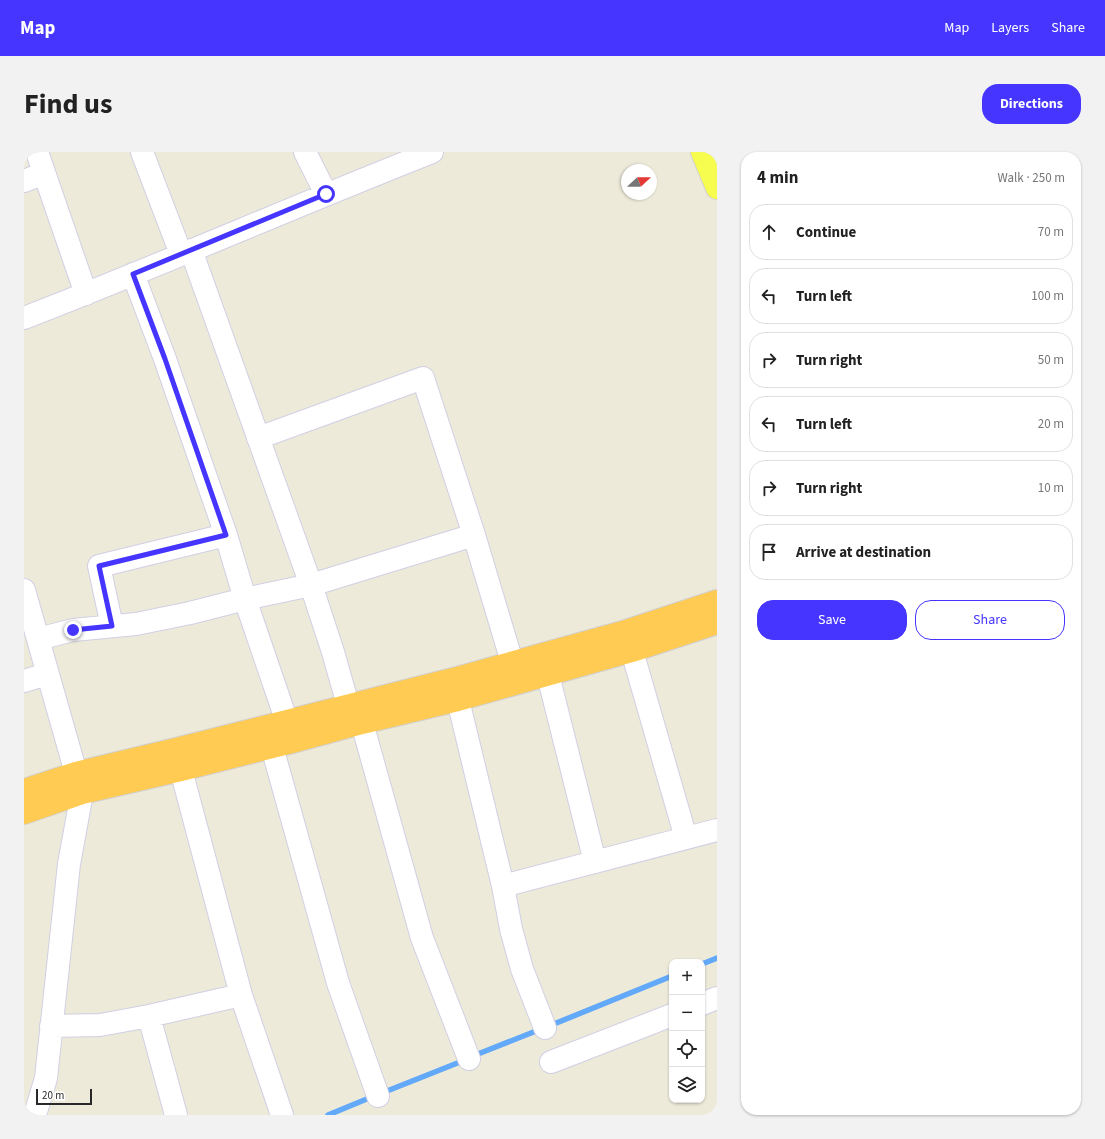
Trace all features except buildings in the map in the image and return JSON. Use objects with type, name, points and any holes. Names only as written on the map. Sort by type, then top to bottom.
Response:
[{"type":"highway","points":[[24,813],[79,783],[176,749],[453,679],[626,631],[717,601]]},
{"type":"highway","points":[[24,790],[181,770],[362,723],[458,700],[632,651],[717,624]]},
{"type":"main road","points":[[702,152],[717,188]]},
{"type":"street","points":[[37,152],[34,177],[86,294]]},
{"type":"street","points":[[142,152],[186,252],[258,438],[333,652],[348,705]]},
{"type":"street","points":[[305,152],[326,194]]},
{"type":"street","points":[[24,318],[86,294],[326,194],[410,156],[432,152]]},
{"type":"street","points":[[133,274],[165,359],[226,535],[245,599],[287,722]]},
{"type":"street","points":[[258,438],[423,378],[474,535],[512,662]]},
{"type":"street","points":[[112,626],[99,566],[226,535]]},
{"type":"street","points":[[38,639],[73,630],[136,624],[310,585],[474,535]]},
{"type":"street","points":[[24,590],[79,783],[46,1078],[35,1115]]},
{"type":"street","points":[[632,651],[686,838]]},
{"type":"street","points":[[24,681],[47,674]]},
{"type":"street","points":[[548,674],[595,862]]},
{"type":"street","points":[[458,700],[503,886],[510,929],[522,969],[545,1028]]},
{"type":"street","points":[[362,723],[422,938],[469,1059]]},
{"type":"street","points":[[272,747],[338,983],[378,1096]]},
{"type":"street","points":[[181,770],[241,995],[282,1115]]},
{"type":"street","points":[[503,886],[717,830]]},
{"type":"street","points":[[51,1026],[100,1025],[149,1016],[241,995]]},
{"type":"street","points":[[705,1003],[717,998]]},
{"type":"street","points":[[149,1016],[176,1115]]},
{"type":"street","points":[[551,1062],[669,1016]]},
{"type":"waterway","points":[[705,963],[717,958]]},
{"type":"waterway","points":[[549,1026],[669,977]]},
{"type":"waterway","points":[[473,1056],[541,1029]]},
{"type":"waterway","points":[[382,1093],[465,1060]]},
{"type":"waterway","points":[[328,1115],[374,1096]]},
{"type":"route","points":[[73,630],[112,626],[99,566],[226,535],[165,359],[133,274],[326,194]]}]
